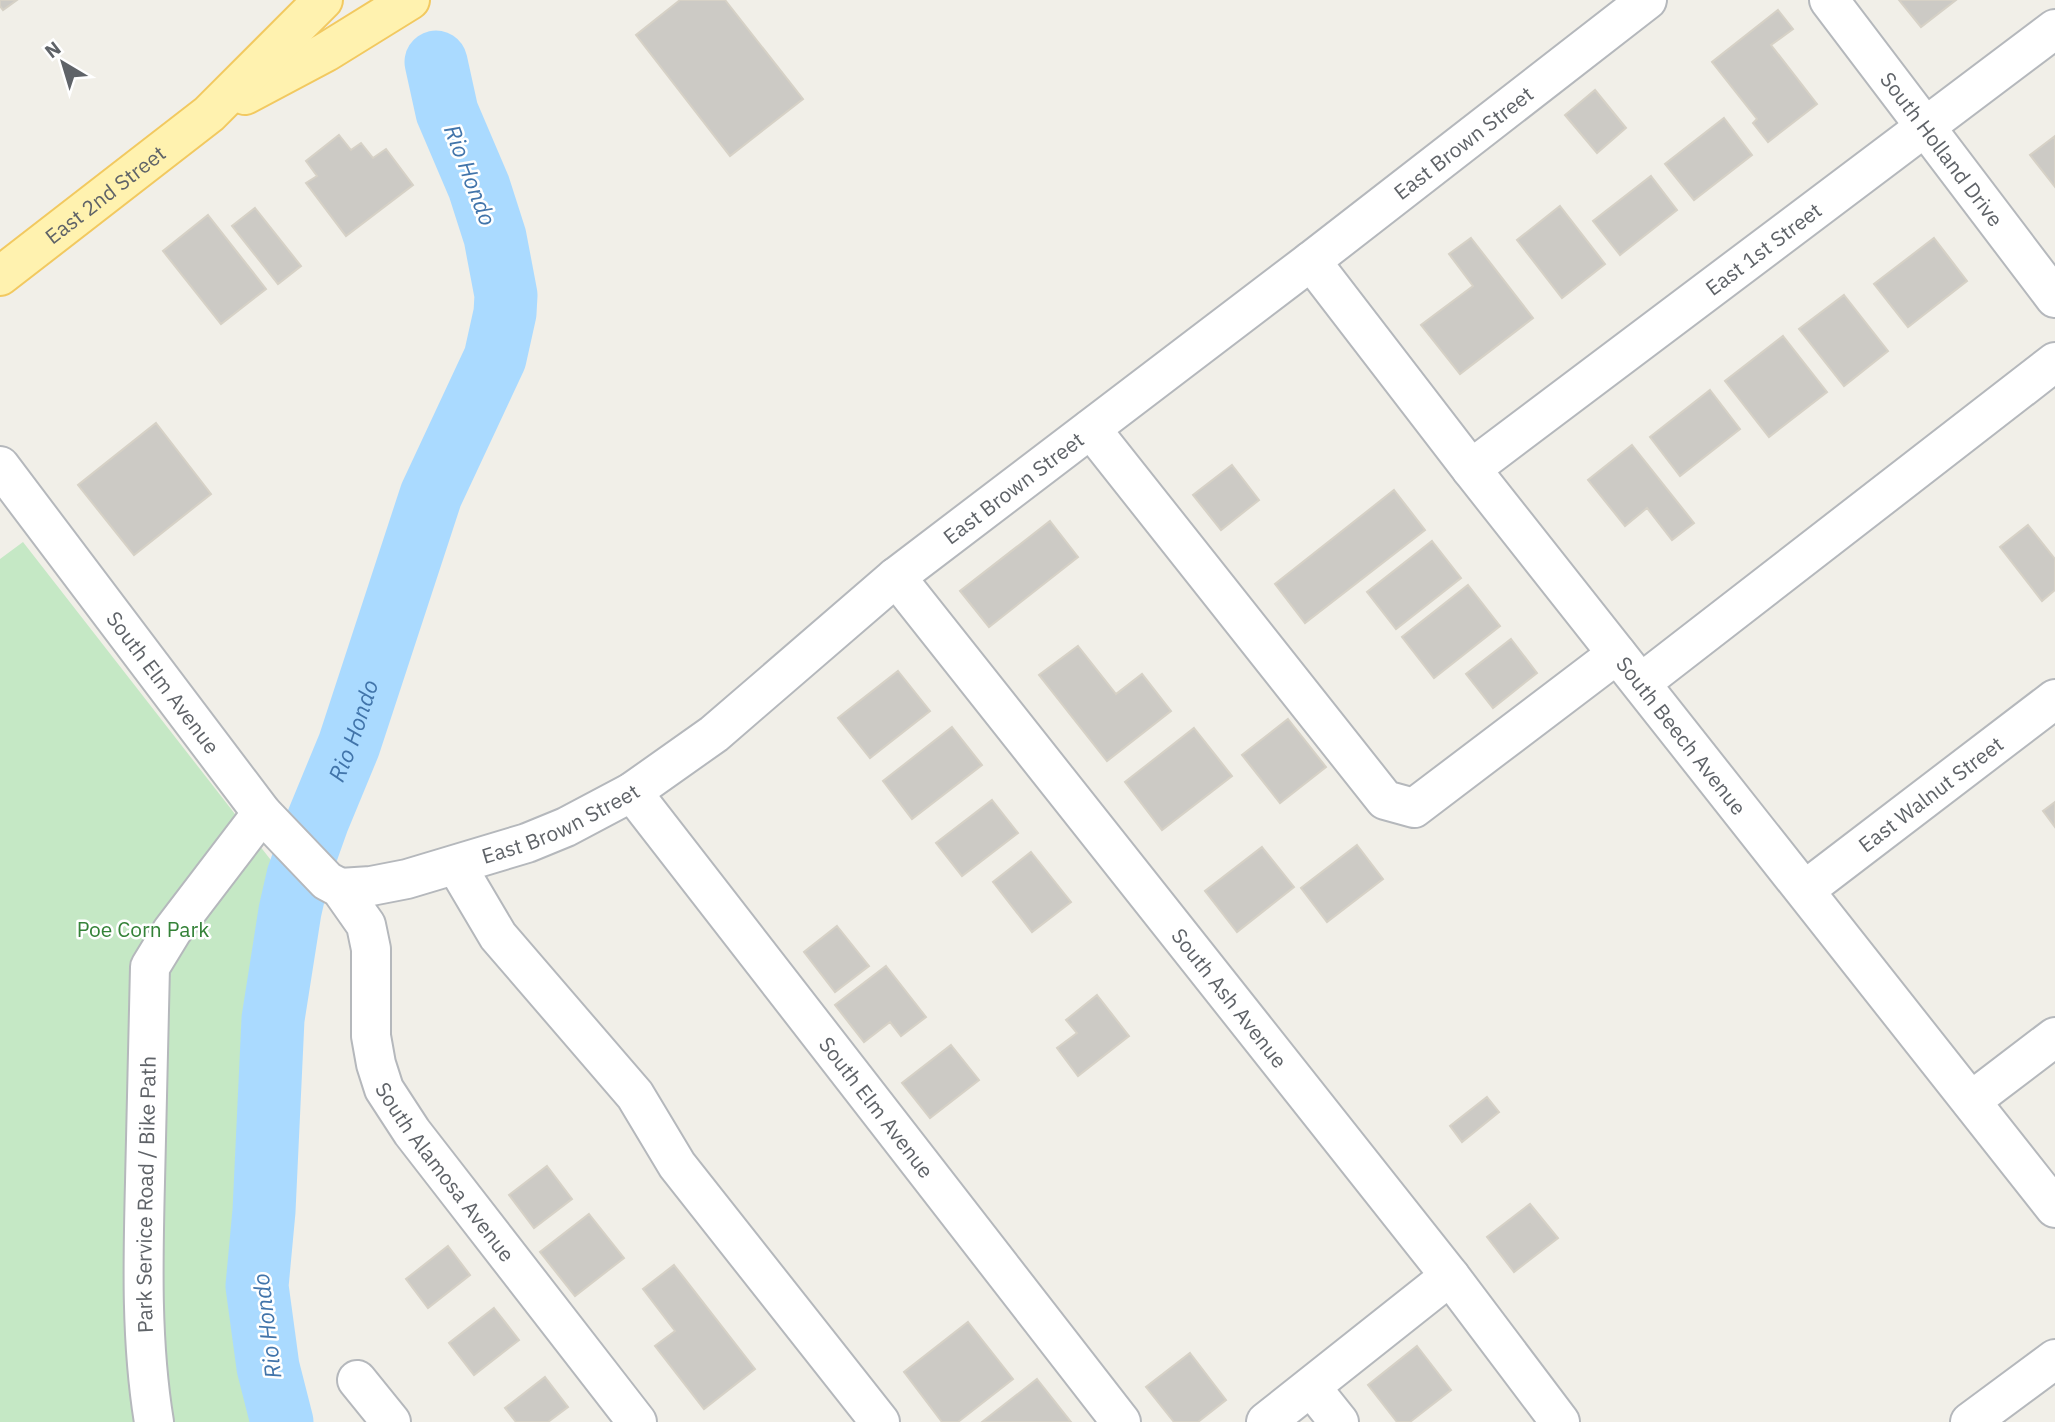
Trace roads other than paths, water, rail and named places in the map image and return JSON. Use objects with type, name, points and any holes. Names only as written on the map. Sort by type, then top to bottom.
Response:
[{"type":"main road","name":"East 2nd Street","points":[[0,276],[209,114],[323,0]]},
{"type":"main road","name":"East 2nd Street","points":[[209,114],[326,52],[382,20],[410,0]]},
{"type":"street","name":"East Brown Street","points":[[333,884],[371,886],[456,865],[527,843],[566,827],[632,792],[714,734],[896,578],[1647,0]]},
{"type":"street","name":"South Holland Drive","points":[[1829,0],[2055,298]]},
{"type":"street","name":"East 1st Street","points":[[1471,469],[2055,29]]},
{"type":"street","name":"South Beech Avenue","points":[[1311,261],[1471,469],[2055,1208]]},
{"type":"street","points":[[1641,683],[2055,362]]},
{"type":"street","points":[[1091,429],[1385,800],[1414,808],[1617,653]]},
{"type":"street","name":"South Elm Avenue","points":[[0,466],[272,824],[333,884]]},
{"type":"street","name":"South Ash Avenue","points":[[896,578],[1450,1276],[1560,1422]]},
{"type":"street","name":"East Walnut Street","points":[[1805,890],[2055,699]]},
{"type":"street","name":"South Elm Avenue","points":[[632,792],[1121,1422]]},
{"type":"street","name":"Park Service Road / Bike Path","points":[[154,1422],[148,1387],[144,1253],[150,967],[172,931],[272,824]]},
{"type":"street","points":[[456,865],[498,936],[635,1096],[677,1165],[880,1422]]},
{"type":"street","name":"South Alamosa Avenue","points":[[333,884],[366,925],[371,949],[371,1036],[384,1089],[412,1132],[637,1422]]},
{"type":"street","points":[[1972,1101],[2055,1037]]},
{"type":"street","points":[[1266,1422],[1450,1276]]},
{"type":"street","points":[[1970,1422],[2055,1359]]},
{"type":"street","points":[[357,1380],[391,1422]]},
{"type":"street","points":[[1311,1387],[1339,1422]]},
{"type":"waterway","name":"Rio Hondo","points":[[282,1422],[268,1367],[257,1286],[264,1211],[273,1019],[290,911],[298,876],[349,745],[431,495],[495,358],[505,313],[506,295],[495,237],[479,187],[447,112],[436,62]]},
{"type":"park label","name":"Poe Corn Park","points":[[143,929]]}]
